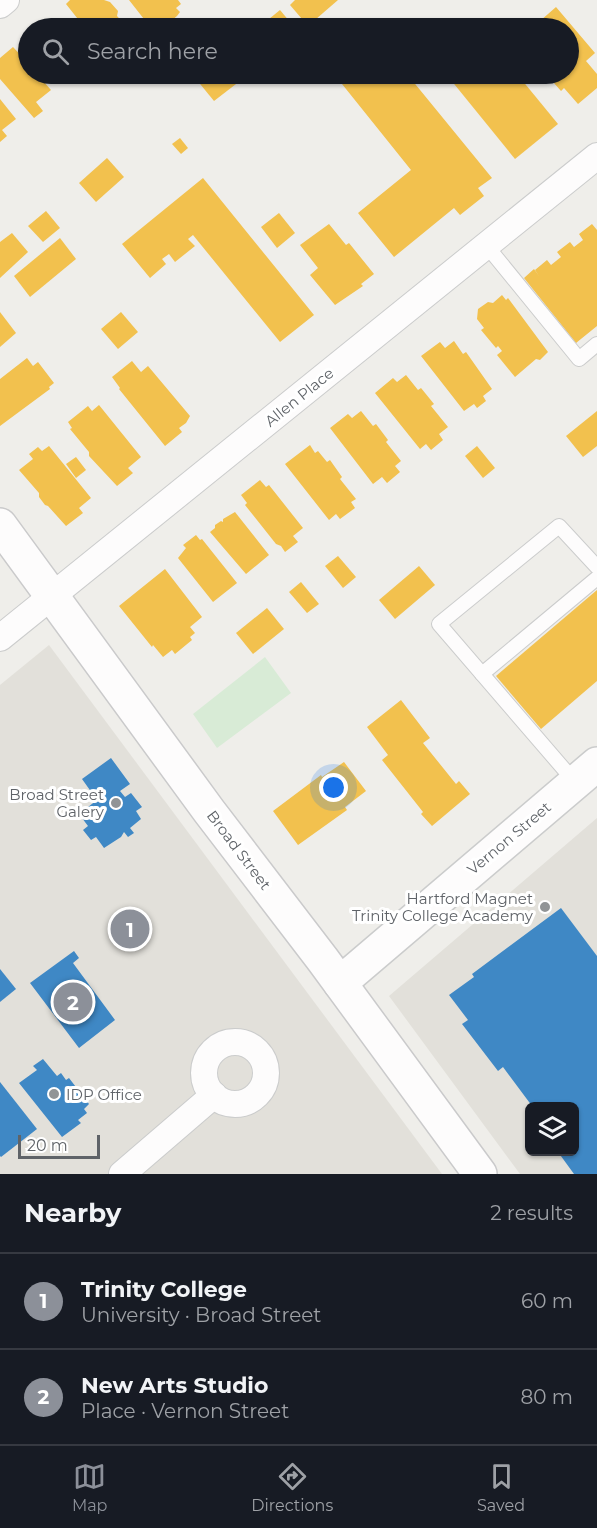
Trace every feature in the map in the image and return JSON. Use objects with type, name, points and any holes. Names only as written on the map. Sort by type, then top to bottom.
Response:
[{"type":"main road","name":"Broad Street","points":[[0,525],[209,811],[340,983],[480,1174]]},
{"type":"main road","name":"Vernon Street","points":[[340,983],[586,773]]},
{"type":"street","points":[[0,5],[6,0]]},
{"type":"street","name":"Allen Place","points":[[0,638],[597,156]]},
{"type":"street","points":[[122,1174],[214,1095]]},
{"type":"lane","points":[[486,245],[579,359],[597,344]]},
{"type":"lane","points":[[586,773],[482,674],[439,624],[559,526],[597,567]]},
{"type":"lane","points":[[482,674],[597,578]]},
{"type":"shaded area","points":[[49,645],[442,1174],[0,1174],[0,685]]},
{"type":"shaded area","name":"Hartford Magnet Trinity College Academy","points":[[597,818],[597,1174],[520,1174],[389,996]]},
{"type":"green space","points":[[265,657],[291,693],[217,748],[193,714]]},
{"type":"building: Homes","points":[[70,0],[104,0],[110,2],[118,11],[119,18],[77,18],[66,4]]},
{"type":"building: Homes","points":[[129,0],[178,0],[181,4],[176,8],[180,12],[175,18],[143,18]]},
{"type":"building: Homes","points":[[295,0],[338,0],[317,18],[301,18],[290,5]]},
{"type":"building: Homes","points":[[556,7],[565,18],[543,18]]},
{"type":"building: Homes","points":[[280,10],[287,18],[270,18]]},
{"type":"building: Homes","points":[[579,34],[595,53],[586,61],[597,74],[597,88],[578,104],[564,88],[561,91],[555,84],[579,84]]},
{"type":"building: Homes","points":[[13,47],[18,52],[18,84],[46,84],[51,90],[36,102],[43,111],[34,118],[0,79],[0,58]]},
{"type":"building: Homes","points":[[200,84],[236,84],[214,101]]},
{"type":"building: Homes","points":[[342,84],[415,84],[492,178],[478,188],[484,196],[460,215],[454,208],[394,257],[358,213],[411,170]]},
{"type":"building: Homes","points":[[454,84],[525,84],[558,124],[515,159]]},
{"type":"building: Homes","points":[[0,99],[16,119],[2,130],[7,136],[0,142]]},
{"type":"building: Homes","points":[[180,138],[188,148],[181,154],[172,144]]},
{"type":"building: Homes","points":[[107,158],[124,177],[96,202],[79,183]]},
{"type":"building: Homes","points":[[203,178],[314,315],[280,342],[193,235],[188,239],[195,246],[175,262],[169,254],[162,259],[166,264],[150,278],[122,244]]},
{"type":"building: Homes","points":[[46,211],[60,228],[43,242],[28,226]]},
{"type":"building: Homes","points":[[279,213],[295,233],[277,248],[261,227]]},
{"type":"building: Homes","points":[[329,224],[346,245],[349,243],[374,274],[361,284],[363,286],[335,305],[310,275],[318,268],[300,245]]},
{"type":"building: Homes","points":[[592,224],[597,230],[597,326],[576,343],[524,278],[534,269],[539,276],[535,270],[547,260],[551,265],[561,257],[557,252],[570,242],[574,247],[583,240],[579,234]]},
{"type":"building: Homes","points":[[12,233],[28,252],[0,278],[0,242]]},
{"type":"building: Homes","points":[[60,238],[76,259],[30,297],[14,276]]},
{"type":"building: Homes","points":[[502,295],[506,300],[508,298],[548,352],[515,377],[497,355],[502,351],[498,346],[496,348],[481,330],[484,328],[477,319],[478,309],[488,302],[493,303]]},
{"type":"building: Homes","points":[[0,312],[16,333],[0,347]]},
{"type":"building: Homes","points":[[121,312],[138,332],[118,349],[101,329]]},
{"type":"building: Homes","points":[[454,341],[463,354],[466,352],[492,389],[483,396],[486,401],[477,408],[474,404],[464,411],[421,356],[440,342],[445,348]]},
{"type":"building: Homes","points":[[27,358],[33,366],[38,362],[54,383],[49,387],[50,389],[0,426],[0,379]]},
{"type":"building: Homes","points":[[132,361],[141,372],[148,366],[190,416],[179,428],[182,432],[165,446],[112,377]]},
{"type":"building: Homes","points":[[406,375],[434,404],[431,406],[448,427],[439,434],[443,440],[431,450],[426,444],[420,449],[375,393],[393,378],[397,382]]},
{"type":"building: Homes","points":[[99,405],[141,457],[128,468],[133,473],[117,486],[89,456],[89,452],[70,429],[72,428],[68,422],[88,406],[92,411]]},
{"type":"building: Homes","points":[[361,411],[373,426],[376,424],[401,461],[395,466],[400,472],[387,483],[382,477],[373,484],[330,428],[348,414],[352,418]]},
{"type":"building: Homes","points":[[597,411],[597,446],[583,457],[566,436]]},
{"type":"building: Homes","points":[[310,445],[315,453],[318,451],[327,462],[330,460],[342,477],[340,479],[356,499],[351,502],[355,508],[340,519],[336,514],[329,520],[285,464]]},
{"type":"building: Homes","points":[[49,446],[91,498],[79,508],[83,513],[66,526],[45,505],[39,493],[19,470],[33,459],[29,454],[38,447],[42,451]]},
{"type":"building: Homes","points":[[477,446],[495,468],[483,478],[465,456]]},
{"type":"building: Homes","points":[[76,457],[86,470],[76,478],[66,464]]},
{"type":"building: Homes","points":[[260,480],[266,487],[269,485],[303,528],[293,536],[298,542],[285,552],[245,505],[247,503],[241,495]]},
{"type":"building: Homes","points":[[235,512],[269,555],[246,574],[210,532],[215,525],[223,522],[223,519]]},
{"type":"building: Homes","points":[[196,535],[200,540],[202,539],[237,583],[213,602],[178,558],[186,548],[183,545]]},
{"type":"building: Homes","points":[[338,556],[356,577],[343,588],[325,566]]},
{"type":"building: Homes","points":[[419,566],[435,585],[395,619],[379,600]]},
{"type":"building: Homes","points":[[165,569],[202,617],[190,627],[195,633],[190,637],[192,640],[175,654],[172,650],[163,657],[119,606]]},
{"type":"building: Homes","points":[[301,582],[319,604],[307,613],[289,592]]},
{"type":"building: Homes","points":[[597,590],[597,681],[541,729],[496,676]]},
{"type":"building: Homes","points":[[267,608],[284,629],[253,654],[236,633]]},
{"type":"building: Homes","points":[[401,700],[430,738],[423,743],[456,784],[459,781],[470,794],[432,826],[382,760],[388,755],[367,727]]},
{"type":"building: Homes","points":[[344,762],[366,791],[345,807],[347,810],[298,845],[273,811],[321,775],[322,777]]},
{"type":"building: Schools","name":"Broad Street Galery","points":[[111,758],[130,784],[120,791],[125,797],[131,793],[142,807],[136,811],[141,819],[130,828],[134,833],[128,837],[124,832],[121,837],[104,848],[96,837],[91,840],[83,830],[88,826],[79,814],[97,800],[82,779]]},
{"type":"building: Schools","points":[[561,908],[597,956],[597,1174],[574,1174],[561,1156],[579,1156],[579,1102],[529,1102],[503,1067],[498,1071],[462,1024],[468,1020],[449,995],[474,977],[472,974]]},
{"type":"building: Schools","points":[[74,951],[79,958],[73,963],[115,1020],[79,1048],[30,983]]},
{"type":"building: Schools","points":[[0,969],[16,989],[0,1002]]},
{"type":"building: Schools","name":"IDP Office","points":[[43,1059],[57,1076],[61,1073],[66,1080],[69,1078],[89,1104],[84,1109],[87,1113],[78,1120],[81,1123],[62,1137],[19,1083],[37,1070],[33,1066]]},
{"type":"building: Schools","points":[[0,1082],[37,1129],[1,1157],[0,1156]]},
{"type":"place","name":"Broad Street Galery","points":[[116,803]]},
{"type":"place","name":"Hartford Magnet Trinity College Academy","points":[[545,907]]},
{"type":"place","name":"Trinity College","points":[[130,929]]},
{"type":"place","name":"New Arts Studio","points":[[73,1002]]},
{"type":"place","name":"IDP Office","points":[[54,1094]]}]
